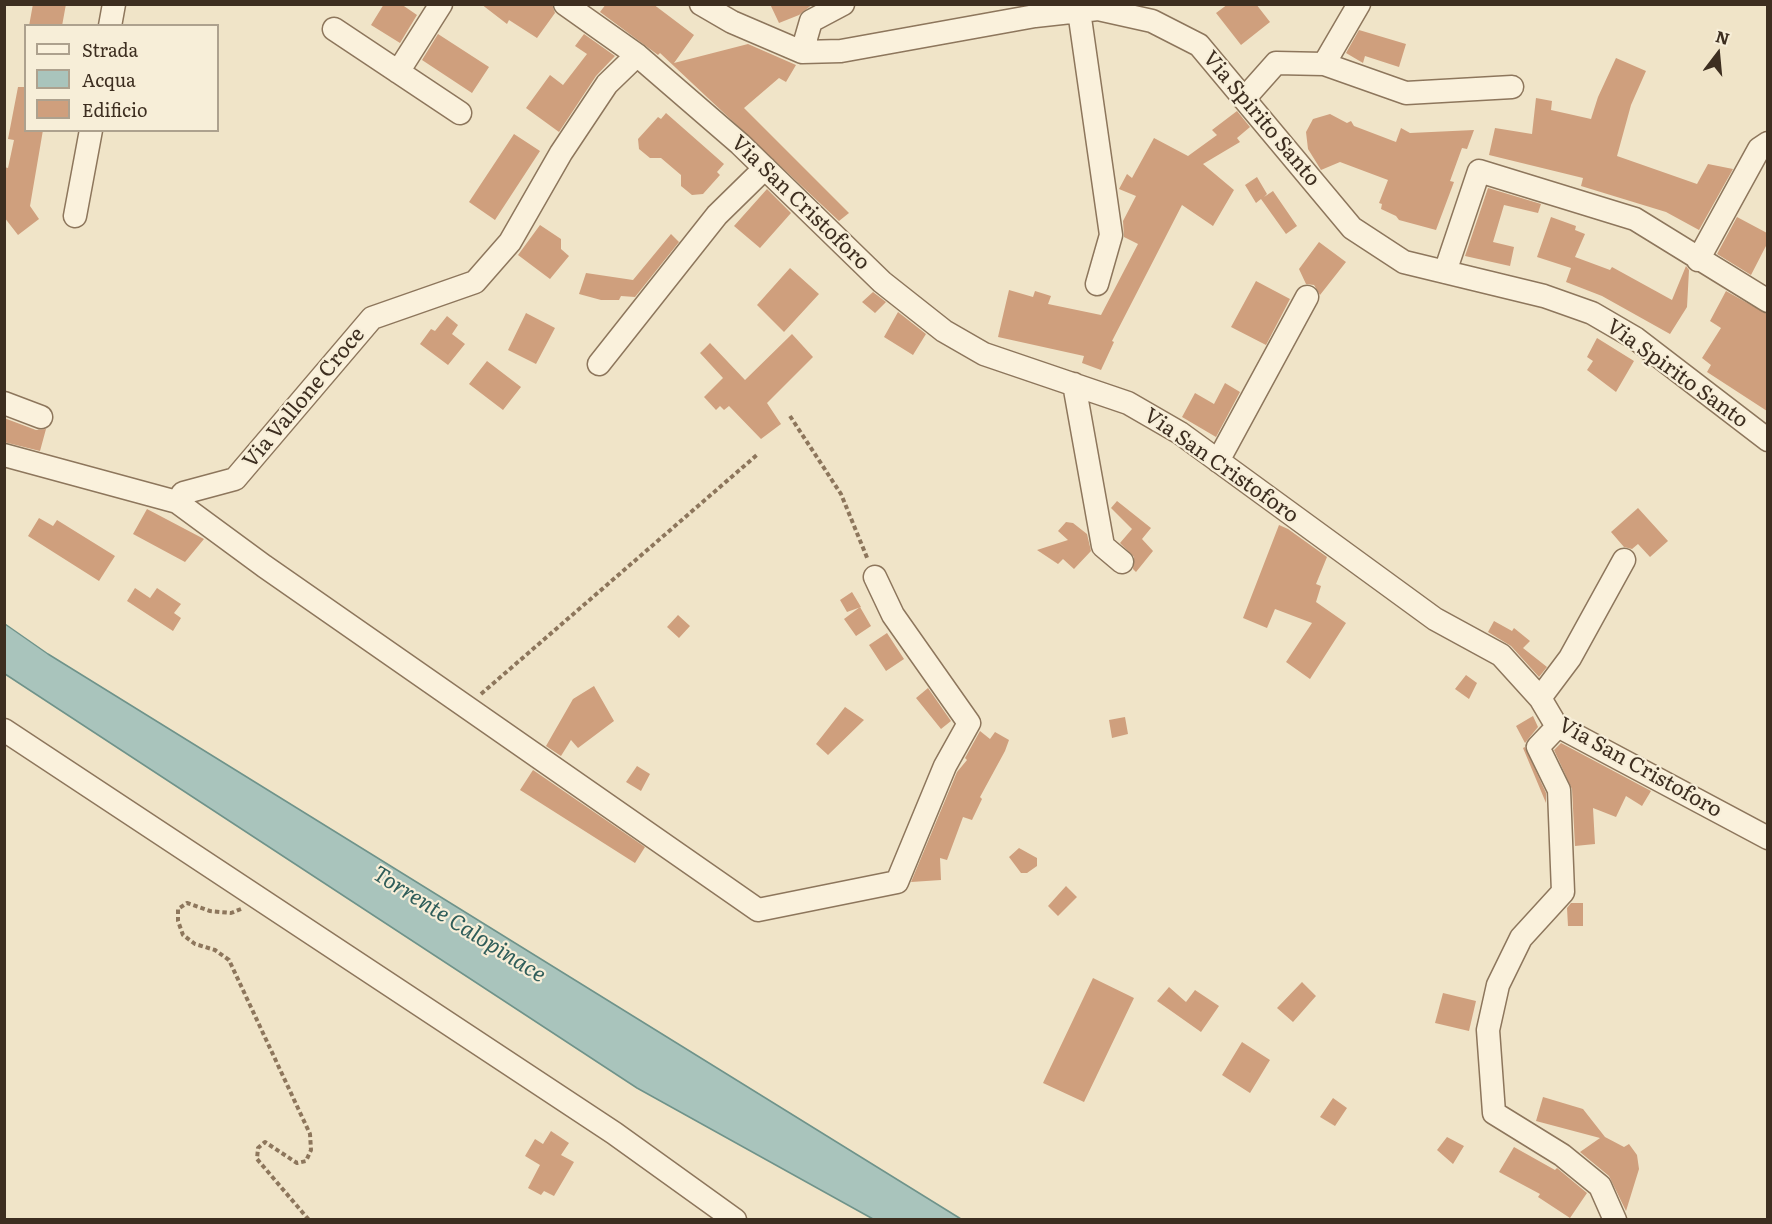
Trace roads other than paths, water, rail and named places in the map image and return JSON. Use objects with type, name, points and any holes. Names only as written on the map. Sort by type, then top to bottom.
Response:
[{"type":"street","points":[[110,24],[114,4]]},
{"type":"street","points":[[398,72],[441,4]]},
{"type":"street","name":"Via San Cristoforo","points":[[565,4],[638,55],[765,168],[882,282],[944,331],[984,354],[1128,403],[1180,433],[1435,619],[1502,655],[1540,698],[1558,726],[1767,838]]},
{"type":"street","name":"Via Spirito Santo","points":[[700,4],[732,22],[802,52],[841,51],[1035,16],[1098,9],[1152,21],[1198,45],[1352,228],[1404,262],[1544,296],[1592,313],[1635,338],[1767,440]]},
{"type":"street","points":[[802,52],[811,21],[843,4]]},
{"type":"street","points":[[1324,64],[1359,4]]},
{"type":"street","points":[[1079,11],[1112,235],[1097,284]]},
{"type":"street","points":[[334,29],[460,113]]},
{"type":"street","name":"Via Vallone Croce","points":[[177,502],[183,493],[235,479],[372,318],[475,282],[510,243],[561,153],[607,84],[638,55]]},
{"type":"street","points":[[1244,99],[1276,63],[1324,64],[1406,93],[1512,87]]},
{"type":"street","points":[[75,216],[91,132]]},
{"type":"street","points":[[1698,260],[1759,149],[1767,143]]},
{"type":"street","points":[[599,364],[717,215],[765,168]]},
{"type":"street","points":[[1445,272],[1479,171],[1635,219],[1698,260],[1765,292]]},
{"type":"street","points":[[1218,461],[1307,297]]},
{"type":"street","points":[[1074,384],[1103,546],[1122,562]]},
{"type":"street","points":[[4,403],[41,417]]},
{"type":"street","points":[[4,455],[177,502],[758,910],[897,882],[945,766],[969,723],[893,615],[875,578]]},
{"type":"street","points":[[1540,698],[1570,658],[1624,560]]},
{"type":"street","points":[[1558,726],[1538,747],[1559,790],[1563,892],[1521,938],[1498,986],[1488,1030],[1494,1113],[1562,1155],[1600,1186],[1615,1220]]},
{"type":"street","points":[[4,730],[614,1133],[735,1220]]},
{"type":"water","name":"Torrente Calopinace","points":[[5,624],[48,654],[961,1219],[873,1219],[637,1088],[5,674]]}]
